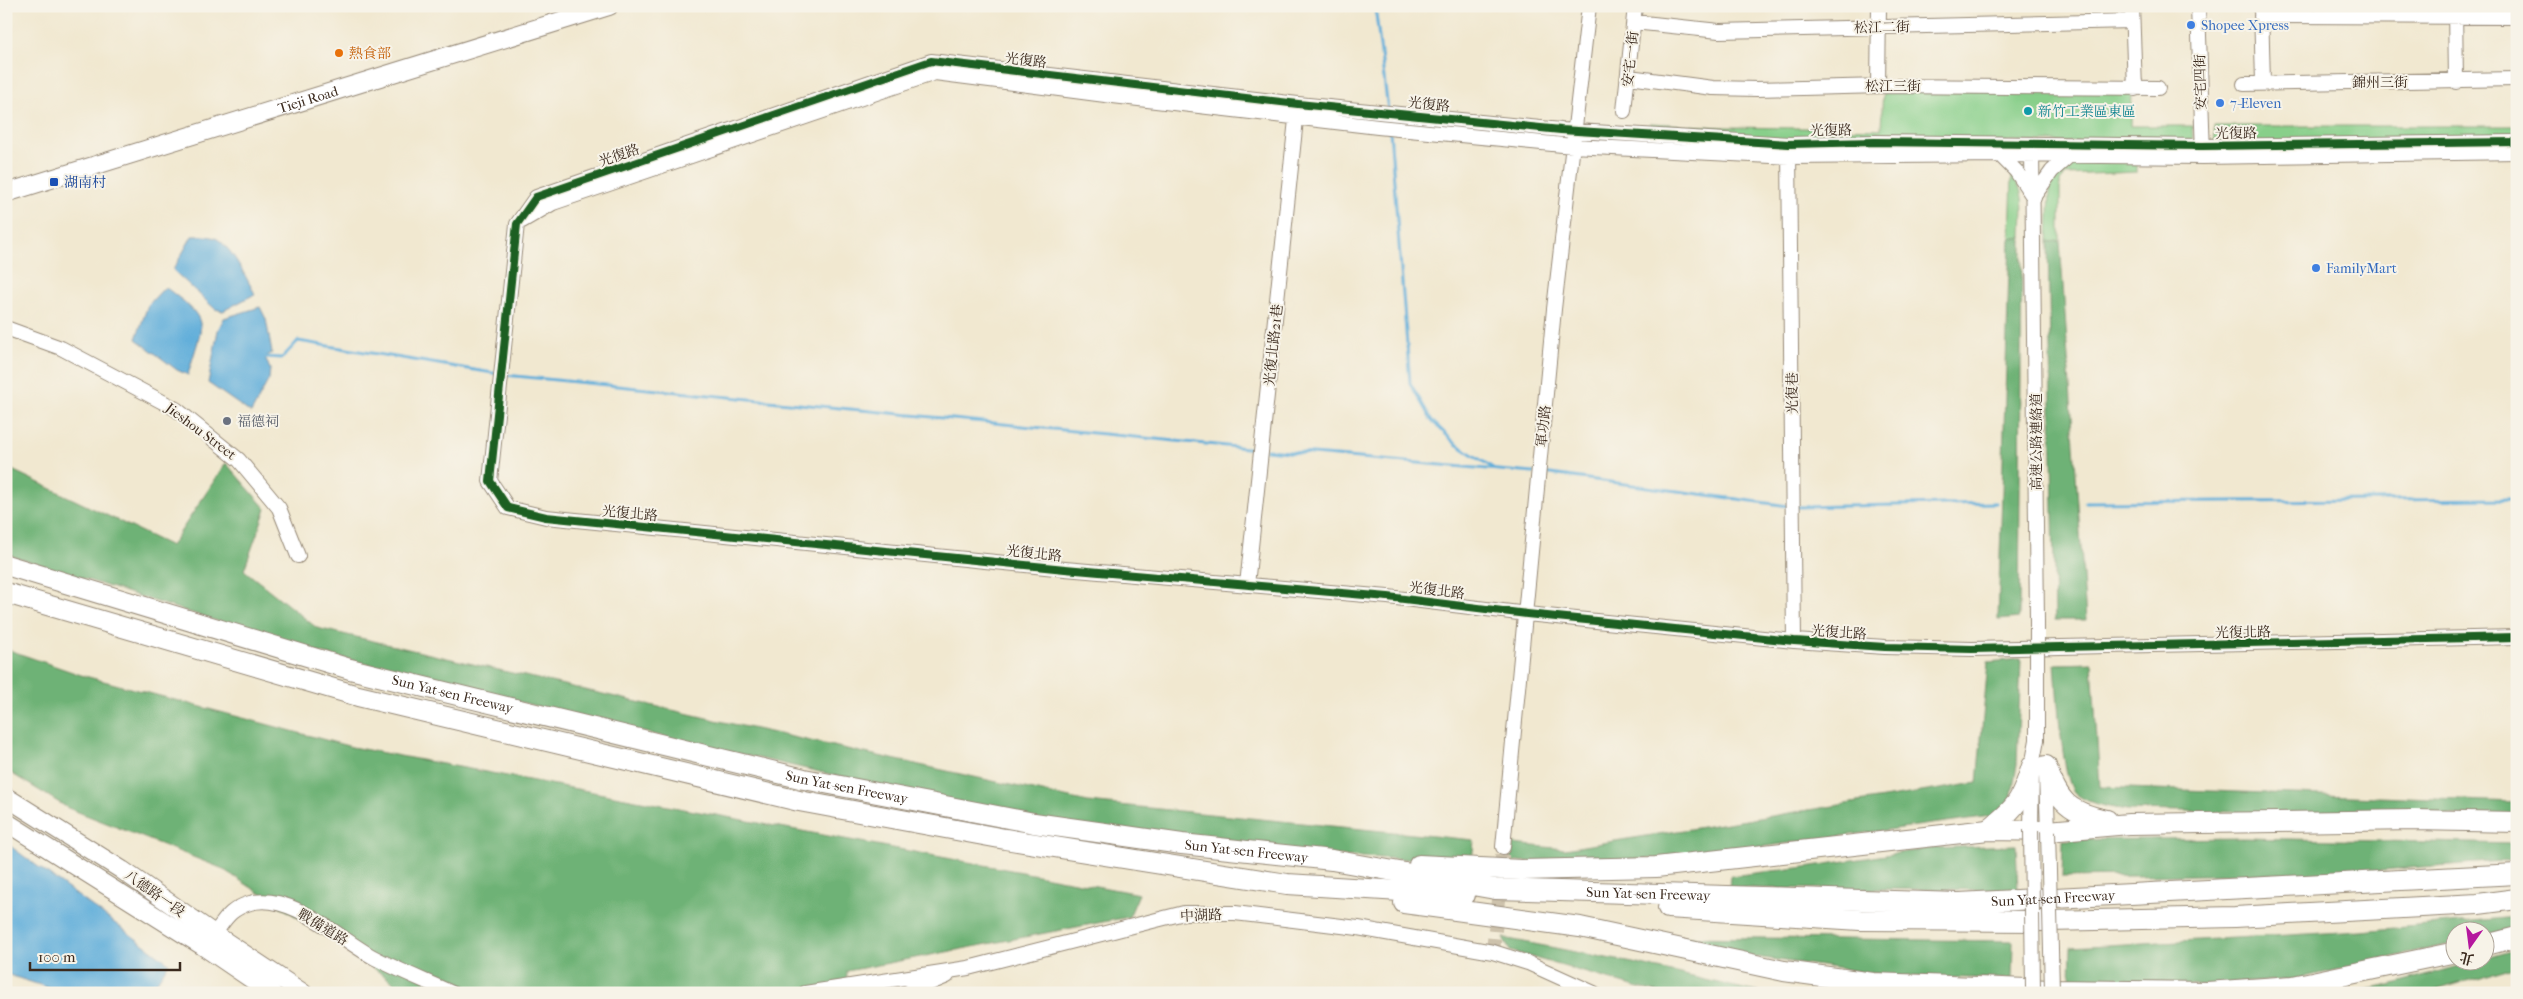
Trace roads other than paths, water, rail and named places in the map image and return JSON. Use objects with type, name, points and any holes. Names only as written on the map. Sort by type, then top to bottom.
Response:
[{"type":"highway","name":"Sun Yat-sen Freeway","points":[[6,565],[350,669],[804,779],[1034,823],[1182,844],[1332,860],[1495,889],[1959,903],[2517,874]]},
{"type":"highway","name":"Sun Yat-sen Freeway","points":[[6,593],[358,696],[799,800],[1005,839],[1287,884],[1870,920],[2048,921],[2235,917],[2478,904],[2517,899]]},
{"type":"highway","points":[[1988,830],[2013,810],[2039,766],[2064,802],[2082,814],[2128,824]]},
{"type":"highway","points":[[1332,860],[1521,870],[1656,867],[1988,830],[2040,830],[2128,824],[2415,820],[2517,822]]},
{"type":"highway","points":[[1287,884],[1432,907],[1580,927],[1784,971],[1873,983],[1969,990],[2207,992],[2293,986],[2446,954]]},
{"type":"highway","points":[[2496,943],[2517,938]]},
{"type":"main road","name":"Tieji Road","points":[[6,193],[609,6]]},
{"type":"main road","name":"八德路一段","points":[[6,797],[122,870],[272,993]]},
{"type":"main road","name":"八德路一段","points":[[6,822],[303,993]]},
{"type":"street","name":"軍功路","points":[[1503,847],[1527,614],[1536,488],[1560,249],[1589,6]]},
{"type":"street","name":"安宅一街","points":[[1624,111],[1636,6]]},
{"type":"street","points":[[1878,86],[1879,6]]},
{"type":"street","points":[[2132,6],[2135,89]]},
{"type":"street","name":"安宅四街","points":[[2198,6],[2202,152]]},
{"type":"street","points":[[2264,83],[2261,11],[2456,11],[2517,17]]},
{"type":"street","points":[[2456,11],[2456,82]]},
{"type":"street","name":"松江二街","points":[[1634,22],[1719,31],[2132,20]]},
{"type":"street","name":"光復路","points":[[501,364],[517,224],[536,197],[931,61],[1297,111],[1378,126],[1573,146],[2000,155],[2032,150],[2069,156],[2517,142]]},
{"type":"street","name":"松江三街","points":[[1629,77],[1713,88],[1757,89],[1878,86],[2158,88]]},
{"type":"street","name":"錦州三街","points":[[2244,84],[2456,82],[2517,79]]},
{"type":"street","name":"光復路","points":[[1297,111],[1379,112],[1789,151],[1875,142],[2032,150],[2517,152]]},
{"type":"street","name":"光復北路21巷","points":[[1247,585],[1260,460],[1264,441],[1297,111]]},
{"type":"street","name":"高速公路連絡道","points":[[2032,150],[2034,197],[2037,740],[2042,991]]},
{"type":"street","name":"光復巷","points":[[1789,151],[1794,641]]},
{"type":"street","points":[[2000,155],[2016,171],[2034,197],[2052,171],[2069,156]]},
{"type":"street","name":"Jieshou Street","points":[[6,328],[61,348],[176,409],[244,467],[278,508],[298,556]]},
{"type":"street","name":"光復北路","points":[[501,364],[490,481],[508,508],[546,517],[1065,569],[1388,597],[1527,614],[1794,641],[1885,647],[1972,648],[2517,637]]},
{"type":"street","name":"戰備道路","points":[[208,940],[230,912],[252,903],[280,902],[310,917],[375,958],[452,993]]},
{"type":"street","name":"中湖路","points":[[805,993],[968,968],[1184,914],[1235,913],[1358,928],[1493,952],[1528,963],[1594,993]]},
{"type":"street","points":[[906,993],[968,968]]},
{"type":"water","points":[[192,236],[216,238],[225,245],[235,258],[255,294],[223,311],[215,309],[173,270]]},
{"type":"water","points":[[165,287],[191,308],[200,324],[200,332],[188,375],[177,370],[136,339],[148,305]]},
{"type":"water","points":[[260,307],[266,319],[272,353],[265,357],[270,369],[269,379],[251,413],[208,383],[218,330],[224,318]]},
{"type":"water","points":[[6,843],[169,963],[150,993],[65,993],[6,974]]},
{"type":"waterway","points":[[1375,6],[1388,110]]},
{"type":"waterway","points":[[1390,131],[1410,383],[1432,421],[1456,444],[1493,468]]},
{"type":"waterway","points":[[265,357],[282,358],[298,341],[499,374]]},
{"type":"waterway","points":[[505,375],[1257,449]]},
{"type":"waterway","points":[[1266,450],[1534,473]]},
{"type":"waterway","points":[[1543,473],[1789,506]]},
{"type":"waterway","points":[[2085,502],[2517,499]]},
{"type":"waterway","points":[[1795,507],[1996,503]]},
{"type":"tunnel","points":[[1493,952],[1503,847]]},
{"type":"place","name":"Shopee Xpress","points":[[2191,25]]},
{"type":"place","name":"熱食部","points":[[339,53]]},
{"type":"place","name":"7-Eleven","points":[[2220,103]]},
{"type":"place","name":"新竹工業區東區","points":[[2028,111]]},
{"type":"place","name":"湖南村","points":[[54,182]]},
{"type":"place","name":"FamilyMart","points":[[2316,268]]},
{"type":"place","name":"福德祠","points":[[227,421]]}]
